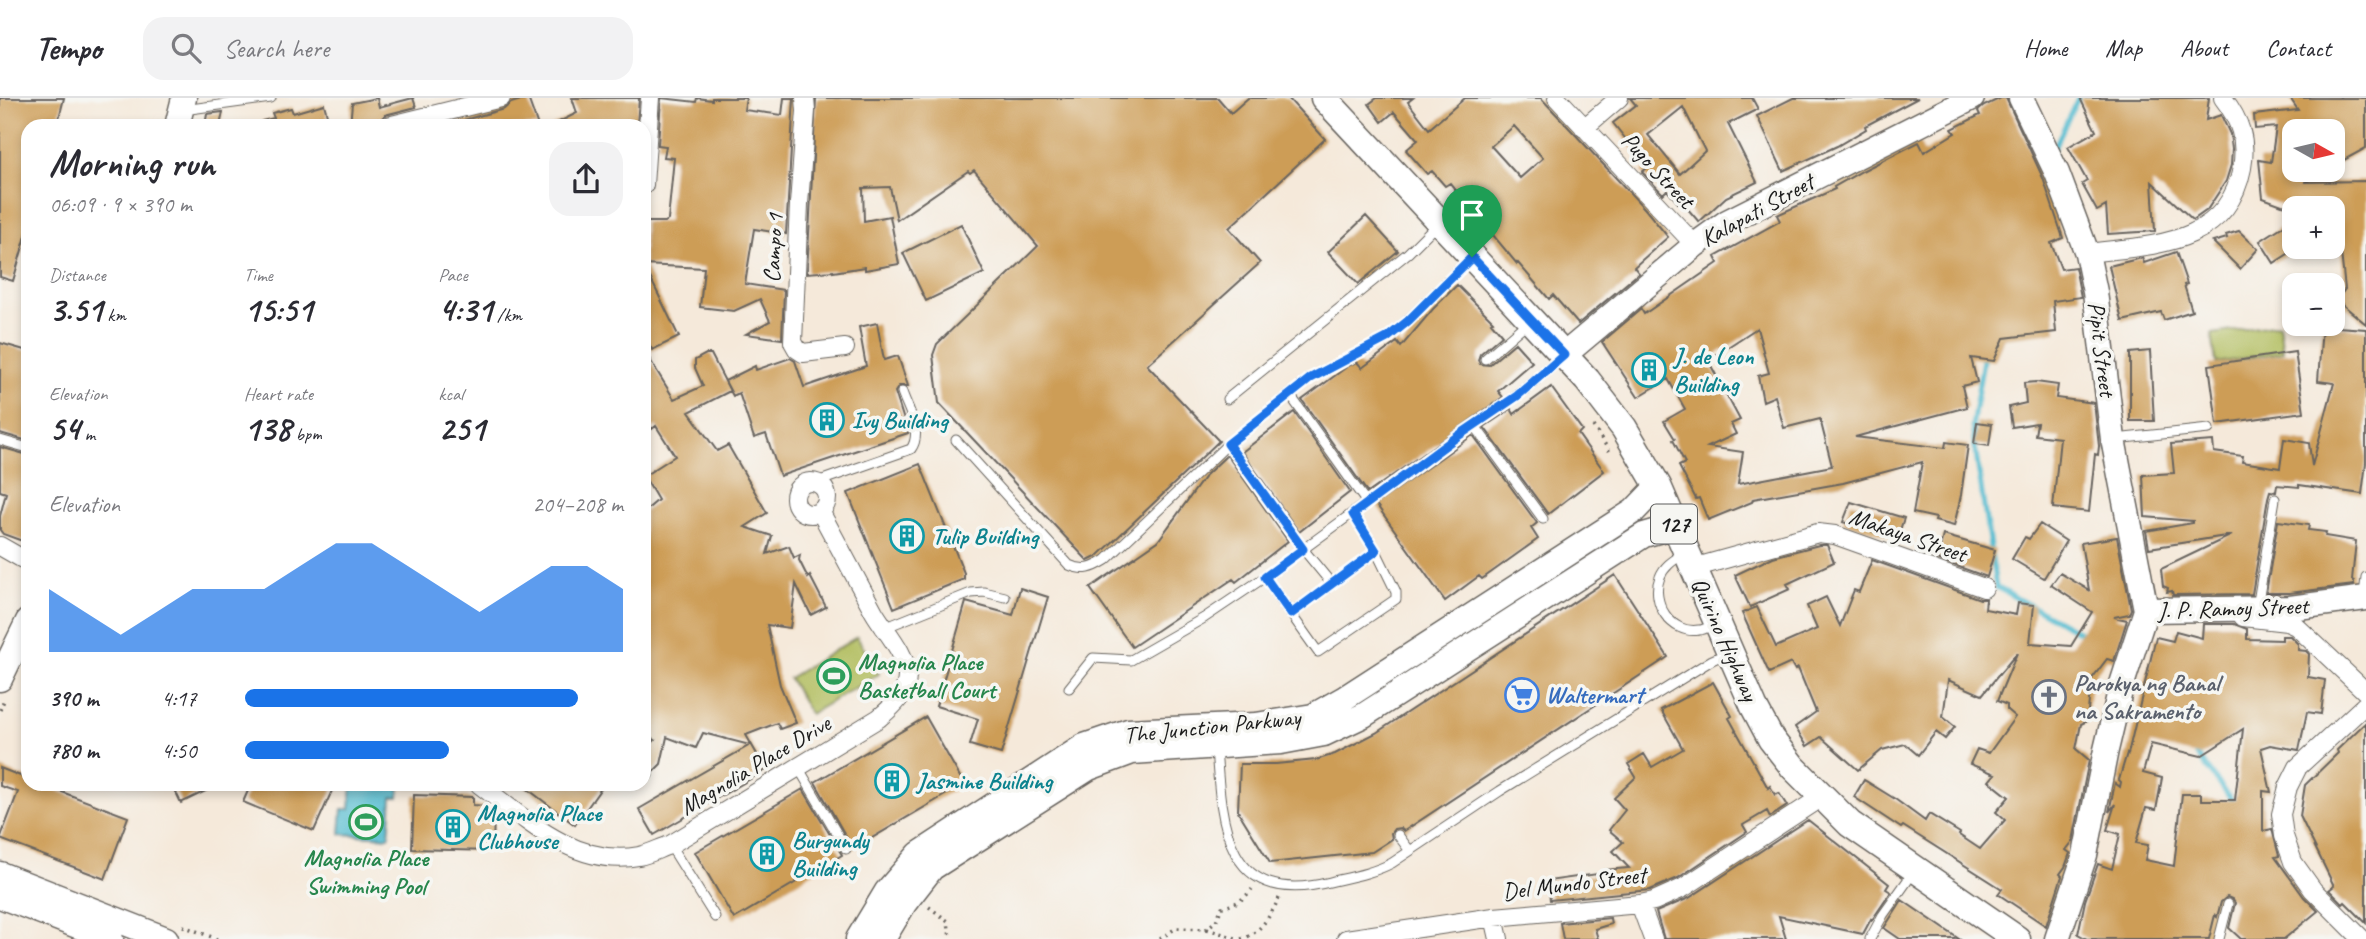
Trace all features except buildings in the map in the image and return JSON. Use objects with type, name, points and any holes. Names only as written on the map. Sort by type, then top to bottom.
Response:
[{"type":"main road","name":"Quirino Highway","points":[[1324,98],[1608,405],[1639,451],[1658,486],[1716,624],[1771,740],[1793,767],[1850,824],[2017,939]]},
{"type":"street","points":[[416,119],[501,98]]},
{"type":"street","points":[[649,119],[650,98]]},
{"type":"street","name":"Campo 1","points":[[805,98],[793,342],[803,354],[845,348]]},
{"type":"street","name":"Pugo Street","points":[[1558,98],[1695,245]]},
{"type":"street","points":[[1584,128],[1619,98]]},
{"type":"street","name":"Kalapati Street","points":[[1564,355],[1695,245],[1727,222],[1972,98]]},
{"type":"street","name":"Pipit Street","points":[[2021,98],[2057,173],[2087,253],[2095,292],[2113,439],[2146,610]]},
{"type":"street","points":[[2087,253],[2160,244],[2188,237],[2207,225],[2225,207],[2238,184],[2244,145],[2238,120],[2223,98]]},
{"type":"street","points":[[817,482],[800,485],[795,496],[803,512],[815,514],[820,511]]},
{"type":"street","name":"Magnolia Place Drive","points":[[488,791],[549,837],[582,851],[609,856],[639,856],[670,845],[893,707],[903,694],[907,677],[904,660],[820,511],[825,506],[827,492],[817,482]]},
{"type":"street","name":"The Junction Parkway","points":[[1216,737],[1256,725],[1313,716],[1343,699],[1634,511],[1658,486]]},
{"type":"street","name":"The Junction Parkway","points":[[883,939],[906,900],[919,854],[1084,746],[1216,737],[1281,742],[1324,734],[1364,715],[1644,535],[1675,526]]},
{"type":"street","name":"Makaya Street","points":[[1690,560],[1818,533],[1835,535],[1984,588]]},
{"type":"street","points":[[0,547],[21,558]]},
{"type":"street","name":"J. P. Ramoy Street","points":[[2057,939],[2085,855],[2118,700],[2146,610],[2290,608],[2365,591]]},
{"type":"street","points":[[2222,610],[2247,619],[2287,622],[2296,626],[2366,692]]},
{"type":"street","points":[[0,679],[21,636]]},
{"type":"street","points":[[2362,939],[2313,890],[2293,862],[2284,836],[2281,814],[2288,787],[2298,767],[2366,704]]},
{"type":"street","name":"Del Mundo Street","points":[[1346,939],[1374,937],[1494,917],[1654,901],[1683,888],[1823,796]]},
{"type":"street","points":[[0,874],[166,939]]},
{"type":"street","points":[[0,897],[111,939]]},
{"type":"street","name":"The Junction Parkway","points":[[858,939],[906,900]]},
{"type":"street","points":[[1640,904],[1653,939]]},
{"type":"street","points":[[1494,917],[1499,939]]},
{"type":"lane","points":[[181,111],[271,98]]},
{"type":"lane","points":[[1227,398],[1408,253],[1440,222]]},
{"type":"lane","points":[[956,440],[1069,565],[1087,570],[1106,560],[1228,444],[1311,378],[1387,338],[1408,321],[1472,257]]},
{"type":"lane","points":[[1485,359],[1530,320]]},
{"type":"lane","points":[[1069,688],[1093,658],[1131,660],[1204,618],[1265,577],[1517,396],[1564,355]]},
{"type":"lane","points":[[817,482],[914,446],[916,431],[902,392]]},
{"type":"lane","points":[[1290,395],[1367,503]]},
{"type":"lane","points":[[1475,426],[1543,519]]},
{"type":"lane","points":[[2113,439],[2209,429]]},
{"type":"lane","points":[[0,440],[21,446]]},
{"type":"lane","points":[[1228,444],[1303,549],[1331,583]]},
{"type":"lane","points":[[2257,609],[2275,499]]},
{"type":"lane","points":[[1265,577],[1318,652],[1396,599],[1396,592],[1376,551],[1353,514]]},
{"type":"lane","points":[[1291,614],[1376,551]]},
{"type":"lane","points":[[1690,560],[1669,564],[1660,577],[1657,592],[1660,608],[1669,620],[1682,629],[1698,631],[1716,624]]},
{"type":"lane","points":[[884,628],[971,593],[984,592],[1005,597]]},
{"type":"lane","points":[[1216,737],[1221,813],[1237,859],[1250,873],[1271,884],[1307,888],[1379,870],[1500,790],[1729,652]]},
{"type":"lane","points":[[798,767],[846,849]]},
{"type":"lane","points":[[1398,835],[1410,851]]},
{"type":"lane","points":[[670,845],[715,918]]},
{"type":"lane","points":[[1871,939],[1883,915],[1915,869]]},
{"type":"lane","points":[[2218,939],[2228,904]]},
{"type":"path","points":[[1587,419],[1618,463]]},
{"type":"path","points":[[1206,929],[1216,920],[1222,907],[1234,905],[1245,897],[1259,879]]},
{"type":"path","points":[[1160,939],[1176,928],[1206,929],[1240,939],[1251,936],[1265,922],[1284,886]]},
{"type":"path","points":[[906,900],[948,921],[950,939]]},
{"type":"green space","points":[[2279,324],[2283,352],[2216,363],[2212,334]]},
{"type":"green space","name":"Magnolia Place Basketball Court","points":[[857,637],[879,674],[810,714],[789,678]]},
{"type":"water","name":"Magnolia Place Swimming Pool","points":[[351,791],[399,791],[399,797],[392,797],[389,837],[340,834],[342,809],[350,809]]},
{"type":"waterway","points":[[2054,148],[2078,98]]},
{"type":"waterway","points":[[1984,354],[1972,427],[1996,587],[2085,635]]},
{"type":"waterway","points":[[2132,679],[2147,695]]},
{"type":"waterway","points":[[2194,751],[2235,804]]},
{"type":"place","name":"J. de Leon Building","points":[[1649,370]]},
{"type":"place","name":"Ivy Building","points":[[827,420]]},
{"type":"place","name":"Tulip Building","points":[[907,536]]},
{"type":"place","name":"Magnolia Place Basketball Court","points":[[834,676]]},
{"type":"place","name":"Waltermart","points":[[1522,695]]},
{"type":"place","name":"Parokya ng Banal na Sakramento","points":[[2049,697]]},
{"type":"place","name":"Jasmine Building","points":[[892,781]]},
{"type":"place","name":"Magnolia Place Swimming Pool","points":[[366,822]]},
{"type":"place","name":"Magnolia Place Clubhouse","points":[[453,827]]},
{"type":"place","name":"Burgundy Building","points":[[767,854]]},
{"type":"route","points":[[1472,257],[1564,355],[1517,396],[1353,514],[1376,551],[1291,614],[1265,577],[1303,549],[1228,444],[1311,378],[1387,338],[1408,321],[1472,257]]}]
